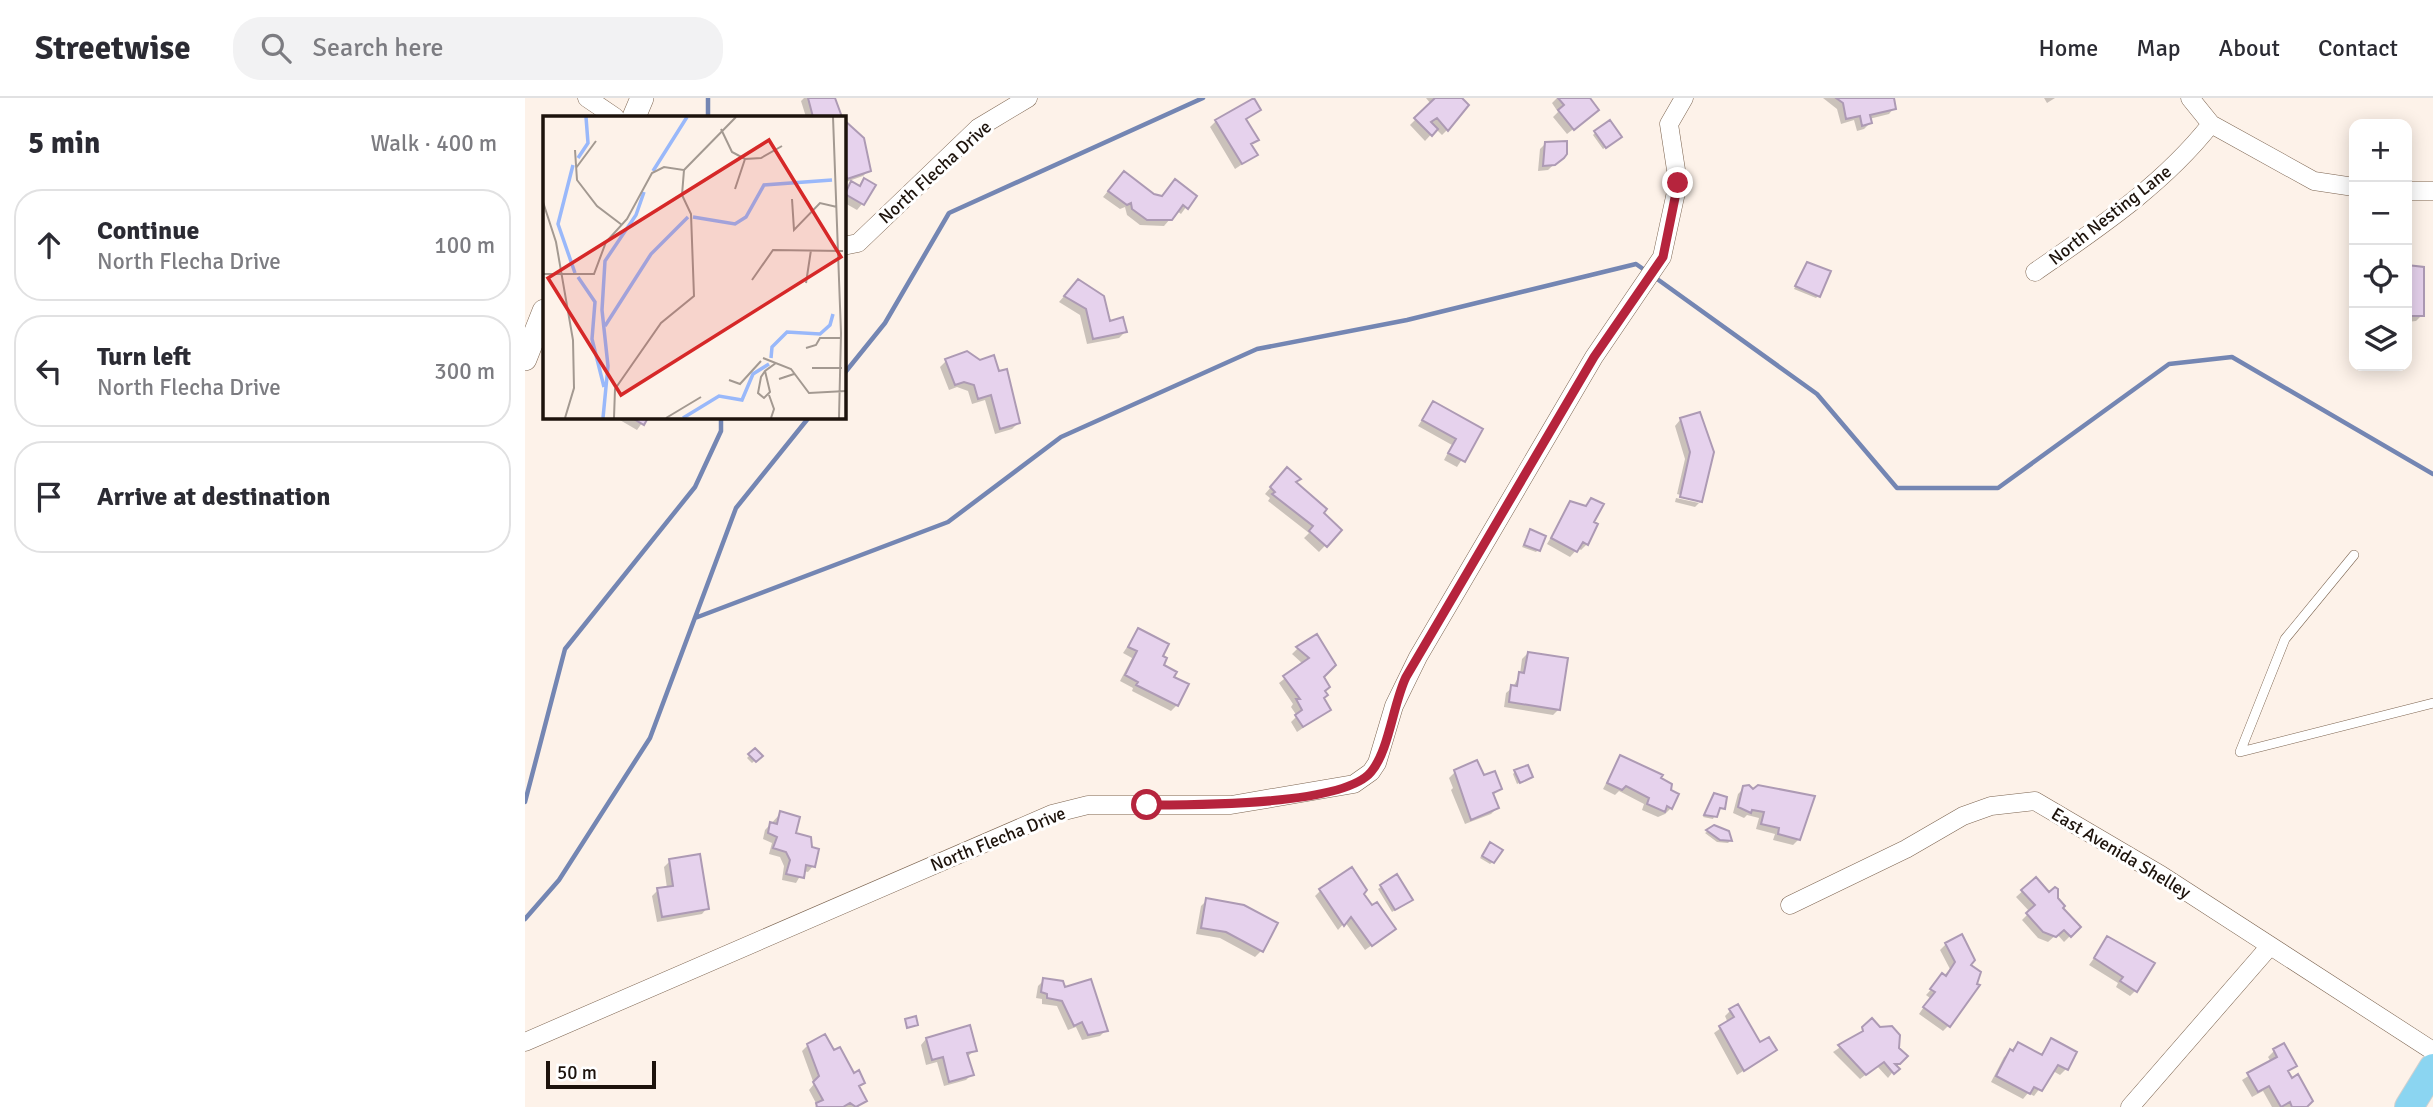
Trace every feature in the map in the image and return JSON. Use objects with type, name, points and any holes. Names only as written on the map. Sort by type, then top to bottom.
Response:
[{"type":"main road","points":[[2409,1107],[2433,1068]]},
{"type":"street","points":[[587,98],[614,116]]},
{"type":"street","points":[[634,116],[642,98]]},
{"type":"street","name":"North Flecha Drive","points":[[845,246],[857,243],[978,128],[1028,98]]},
{"type":"street","name":"North Flecha Drive","points":[[525,1042],[1052,814],[1087,805],[1230,805],[1325,792],[1364,779],[1377,763],[1394,706],[1406,677],[1594,357],[1663,257],[1678,183],[1669,124],[1684,98]]},
{"type":"street","points":[[2190,98],[2211,124],[2314,181],[2349,186]]},
{"type":"street","name":"North Nesting Lane","points":[[2035,272],[2146,191],[2189,153],[2211,124]]},
{"type":"street","points":[[2412,191],[2433,191]]},
{"type":"street","points":[[525,359],[543,314]]},
{"type":"street","name":"East Avenida Shelley","points":[[1790,905],[1906,849],[1963,816],[1991,806],[2035,801],[2161,875],[2433,1051]]},
{"type":"street","points":[[2130,1107],[2270,946]]},
{"type":"lane","points":[[2354,555],[2285,639],[2240,752],[2433,703]]},
{"type":"building","points":[[808,98],[835,98],[842,116],[813,116]]},
{"type":"building","points":[[1254,98],[1261,110],[1246,119],[1259,140],[1251,144],[1258,155],[1242,164],[1215,120]]},
{"type":"building","points":[[1435,98],[1462,98],[1469,105],[1448,131],[1437,118],[1431,122],[1438,129],[1432,136],[1414,118]]},
{"type":"building","points":[[1558,98],[1590,98],[1599,110],[1574,130],[1558,110],[1564,105]]},
{"type":"building","points":[[1836,98],[1894,98],[1896,109],[1870,115],[1872,123],[1862,126],[1860,116],[1846,119],[1843,103]]},
{"type":"building","points":[[1610,120],[1622,137],[1606,148],[1594,131]]},
{"type":"building","points":[[845,121],[864,138],[871,171],[847,179]]},
{"type":"building","points":[[1567,141],[1567,154],[1564,158],[1555,165],[1543,166],[1545,142]]},
{"type":"building","points":[[1124,171],[1154,194],[1162,196],[1175,179],[1197,196],[1188,209],[1183,205],[1172,220],[1147,220],[1132,209],[1131,203],[1127,205],[1108,191]]},
{"type":"building","points":[[864,178],[876,185],[864,205],[845,194],[851,181],[860,186]]},
{"type":"building","points":[[1807,262],[1831,271],[1820,297],[1795,286]]},
{"type":"building","points":[[2412,266],[2424,267],[2424,316],[2412,316]]},
{"type":"building","points":[[1078,279],[1104,296],[1110,321],[1123,317],[1127,332],[1093,339],[1086,309],[1064,296]]},
{"type":"building","points":[[967,351],[980,360],[994,355],[999,371],[1007,369],[1020,423],[1000,429],[991,395],[978,399],[974,385],[964,382],[955,385],[945,359]]},
{"type":"building","points":[[1433,401],[1483,429],[1465,462],[1448,453],[1456,439],[1422,420]]},
{"type":"building","points":[[1700,412],[1714,452],[1702,502],[1680,497],[1690,452],[1680,418]]},
{"type":"building","points":[[632,418],[648,418],[644,425]]},
{"type":"building","points":[[1287,467],[1301,479],[1296,482],[1327,509],[1324,513],[1342,530],[1327,547],[1309,531],[1313,526],[1272,494],[1275,492],[1270,487]]},
{"type":"building","points":[[1591,498],[1604,504],[1594,522],[1598,524],[1588,545],[1583,542],[1577,552],[1551,538],[1570,501],[1586,506]]},
{"type":"building","points":[[1530,529],[1546,536],[1540,551],[1524,545]]},
{"type":"building","points":[[1138,628],[1169,644],[1163,656],[1167,658],[1164,665],[1177,672],[1174,677],[1189,684],[1178,706],[1136,685],[1138,682],[1125,675],[1137,651],[1128,647]]},
{"type":"building","points":[[1317,634],[1336,665],[1324,677],[1330,687],[1325,691],[1328,695],[1324,698],[1331,710],[1303,727],[1295,715],[1302,710],[1296,699],[1300,699],[1283,676],[1309,658],[1296,647]]},
{"type":"building","points":[[1528,652],[1568,658],[1560,710],[1509,702],[1511,685],[1517,686],[1519,672],[1524,673]]},
{"type":"building","points":[[755,748],[763,756],[756,762],[748,754]]},
{"type":"building","points":[[1620,755],[1663,775],[1661,778],[1672,784],[1671,790],[1679,794],[1672,809],[1667,806],[1665,812],[1647,804],[1649,798],[1626,786],[1622,790],[1607,783]]},
{"type":"building","points":[[1477,760],[1484,775],[1495,771],[1502,789],[1493,793],[1499,808],[1471,820],[1454,770]]},
{"type":"building","points":[[1528,765],[1533,777],[1520,783],[1514,770]]},
{"type":"building","points":[[1749,785],[1753,789],[1758,785],[1815,796],[1800,840],[1778,834],[1779,828],[1761,824],[1764,812],[1752,810],[1751,813],[1738,807],[1743,786]]},
{"type":"building","points":[[1714,793],[1727,797],[1725,809],[1720,808],[1717,817],[1704,815]]},
{"type":"building","points":[[780,811],[800,817],[796,833],[811,837],[812,847],[819,849],[815,867],[806,865],[804,878],[786,874],[790,860],[786,852],[773,848],[777,837],[768,833],[770,822],[777,824]]},
{"type":"building","points":[[1714,825],[1729,831],[1732,841],[1720,840],[1706,830]]},
{"type":"building","points":[[1490,842],[1503,850],[1494,863],[1482,856]]},
{"type":"building","points":[[700,854],[709,909],[662,917],[657,888],[673,886],[669,859]]},
{"type":"building","points":[[1352,867],[1367,890],[1364,894],[1372,905],[1377,902],[1396,929],[1372,946],[1351,917],[1344,926],[1319,889]]},
{"type":"building","points":[[1397,874],[1413,900],[1395,910],[1380,885]]},
{"type":"building","points":[[2036,877],[2049,892],[2055,887],[2058,889],[2058,898],[2065,906],[2063,908],[2081,927],[2071,937],[2064,930],[2056,937],[2043,932],[2026,913],[2035,905],[2021,890]]},
{"type":"building","points":[[1206,898],[1244,905],[1278,923],[1263,952],[1226,932],[1201,928]]},
{"type":"building","points":[[1962,934],[1975,960],[1971,965],[1981,972],[1977,984],[1980,985],[1950,1027],[1923,1007],[1935,992],[1930,989],[1942,973],[1946,976],[1955,962],[1945,943]]},
{"type":"building","points":[[2107,936],[2155,963],[2137,992],[2120,981],[2123,977],[2094,958]]},
{"type":"building","points":[[1043,978],[1063,981],[1065,987],[1091,979],[1108,1031],[1088,1035],[1082,1022],[1074,1026],[1062,1001],[1047,998],[1047,994],[1041,992]]},
{"type":"building","points":[[1738,1004],[1760,1042],[1769,1037],[1777,1050],[1744,1071],[1719,1026],[1734,1017],[1729,1009]]},
{"type":"building","points":[[916,1016],[918,1025],[907,1028],[905,1019]]},
{"type":"building","points":[[1872,1018],[1880,1027],[1892,1026],[1900,1035],[1899,1048],[1908,1056],[1900,1064],[1895,1064],[1900,1069],[1894,1074],[1884,1062],[1866,1075],[1838,1045],[1863,1031],[1862,1027]]},
{"type":"building","points":[[970,1025],[977,1051],[967,1053],[974,1075],[949,1082],[943,1057],[932,1060],[926,1038]]},
{"type":"building","points":[[825,1034],[834,1050],[840,1047],[854,1073],[859,1070],[865,1083],[859,1086],[867,1101],[856,1107],[850,1103],[843,1107],[817,1107],[816,1103],[823,1100],[813,1082],[819,1076],[807,1044]]},
{"type":"building","points":[[2051,1038],[2077,1052],[2068,1070],[2058,1065],[2042,1091],[2034,1087],[2030,1094],[1996,1076],[2010,1049],[2013,1051],[2018,1042],[2042,1055]]},
{"type":"building","points":[[2284,1043],[2297,1066],[2288,1071],[2292,1078],[2298,1074],[2313,1101],[2307,1107],[2292,1107],[2290,1102],[2281,1107],[2269,1086],[2258,1092],[2247,1073],[2277,1057],[2273,1049]]},
{"type":"waterway","points":[[708,98],[708,116]]},
{"type":"waterway","points":[[845,373],[885,323],[949,213],[1203,98]]},
{"type":"waterway","points":[[695,618],[948,522],[1061,437],[1257,349],[1407,320],[1636,264],[1646,271]]},
{"type":"waterway","points":[[1653,276],[1817,394],[1897,488],[1998,488],[2169,364],[2232,357],[2433,474]]},
{"type":"waterway","points":[[525,802],[565,649],[695,487],[721,431],[721,418]]},
{"type":"waterway","points":[[525,919],[559,880],[650,738],[736,508],[808,418]]},
{"type":"route","points":[[1147,805],[1230,805],[1325,792],[1354,784],[1371,772],[1382,750],[1394,706],[1406,677],[1594,357],[1663,257],[1678,183]]}]
